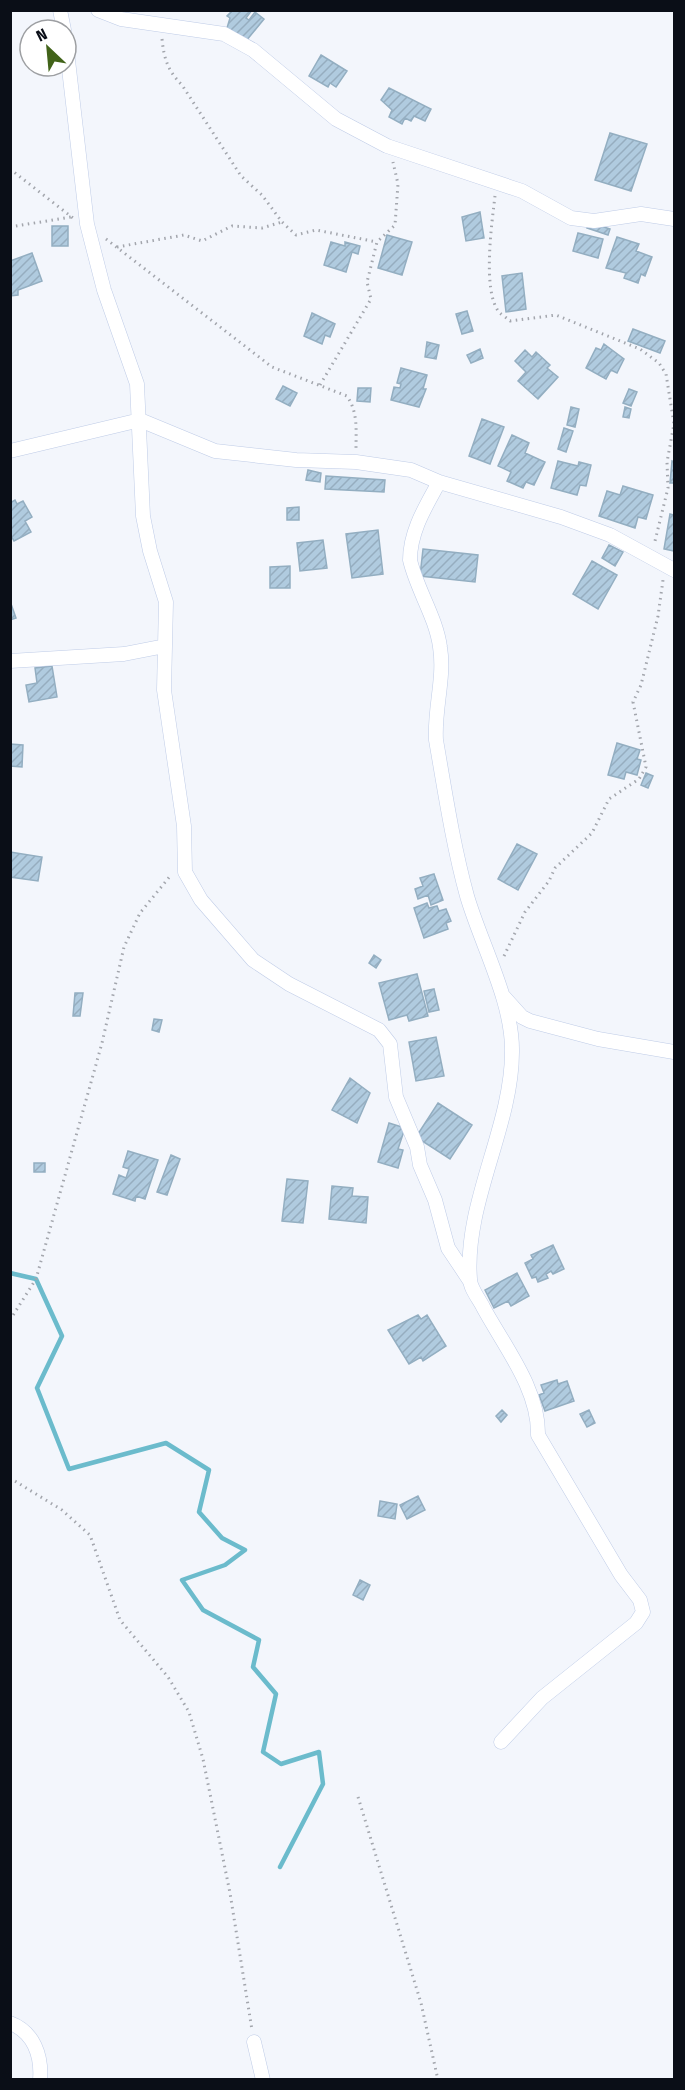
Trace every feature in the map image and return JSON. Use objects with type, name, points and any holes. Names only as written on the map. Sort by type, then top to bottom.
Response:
[{"type":"street","points":[[98,10],[122,19],[224,34],[253,50],[336,119],[387,146],[522,191],[571,218],[594,221],[641,214],[675,219]]},
{"type":"street","points":[[70,78],[87,224],[104,290],[137,384],[143,516],[150,551],[166,602],[164,690],[184,826],[183,861],[192,888],[253,960],[289,984],[379,1030],[388,1039],[393,1057],[396,1097],[417,1147],[420,1165],[435,1200],[448,1248],[470,1281],[526,1383],[539,1416],[538,1435],[621,1575],[640,1600],[643,1612],[627,1630],[542,1698],[501,1742]]},
{"type":"street","points":[[10,450],[140,420],[215,451],[296,460],[356,462],[411,470],[439,482],[571,520],[610,535],[662,564]]},
{"type":"street","points":[[439,482],[419,520],[410,548],[410,560],[438,634],[441,659],[435,721],[436,740],[468,897],[496,977],[513,1051],[510,1080],[481,1190],[471,1247],[470,1281]]},
{"type":"street","points":[[10,661],[124,654],[165,646]]},
{"type":"street","points":[[500,993],[513,1009],[530,1021],[598,1039],[675,1052]]},
{"type":"street","points":[[10,2023],[21,2027],[35,2046],[41,2067],[40,2079]]},
{"type":"street","points":[[254,2042],[263,2079]]},
{"type":"path","points":[[162,25],[164,56],[171,74],[182,85],[241,176],[262,195],[282,222],[296,235],[316,230],[377,242]]},
{"type":"path","points":[[320,385],[371,299],[368,282],[377,242],[395,225],[399,199],[396,171],[387,146]]},
{"type":"path","points":[[10,169],[71,217],[87,224],[272,366],[340,392],[353,405],[357,424],[356,462]]},
{"type":"path","points":[[496,182],[490,275],[493,299],[499,312],[510,321],[556,315],[576,321],[640,349],[659,363],[666,374],[674,424],[667,462],[668,488],[662,595],[641,685],[633,702],[646,767],[639,779],[609,799],[592,833],[555,868],[549,881],[525,912],[496,977]]},
{"type":"path","points":[[10,227],[71,217]]},
{"type":"path","points":[[117,247],[184,235],[202,241],[232,226],[262,228],[282,222]]},
{"type":"path","points":[[10,1320],[36,1279],[102,1043],[124,947],[140,914],[183,861]]},
{"type":"path","points":[[10,1478],[62,1510],[90,1535],[120,1620],[168,1677],[189,1712],[203,1759],[230,1893],[254,2042]]},
{"type":"path","points":[[358,1797],[421,2003],[438,2079]]},
{"type":"building","points":[[233,10],[252,10],[246,18],[249,20],[255,12],[264,19],[246,41],[227,28],[230,18],[227,16]]},
{"type":"building","points":[[321,55],[347,71],[336,87],[330,83],[328,87],[309,76]]},
{"type":"building","points":[[389,88],[431,109],[425,121],[414,116],[411,121],[405,118],[402,124],[389,117],[392,110],[381,100]]},
{"type":"building","points":[[610,133],[647,144],[631,191],[595,180]]},
{"type":"building","points":[[480,212],[484,238],[466,241],[462,217]]},
{"type":"building","points":[[589,222],[610,229],[608,235],[587,228]]},
{"type":"building","points":[[52,226],[68,226],[68,246],[52,246]]},
{"type":"building","points":[[578,233],[603,239],[598,258],[573,251]]},
{"type":"building","points":[[387,235],[412,242],[402,275],[378,268]]},
{"type":"building","points":[[617,237],[639,244],[636,251],[652,257],[645,276],[641,274],[638,283],[624,278],[626,273],[606,268]]},
{"type":"building","points":[[331,242],[345,246],[345,242],[360,246],[358,254],[352,252],[346,272],[324,265]]},
{"type":"building","points":[[32,253],[42,281],[18,290],[18,295],[10,296],[10,261]]},
{"type":"building","points":[[522,273],[526,309],[506,312],[502,276]]},
{"type":"building","points":[[467,311],[473,331],[462,334],[456,314]]},
{"type":"building","points":[[312,313],[335,324],[330,337],[325,335],[322,344],[304,336]]},
{"type":"building","points":[[633,329],[665,341],[660,353],[628,341]]},
{"type":"building","points":[[427,342],[439,345],[436,359],[425,357]]},
{"type":"building","points":[[604,344],[624,359],[617,373],[611,370],[606,379],[586,368],[596,348],[601,350]]},
{"type":"building","points":[[480,349],[483,358],[471,363],[467,355]]},
{"type":"building","points":[[525,350],[532,357],[536,352],[550,365],[547,368],[558,377],[538,399],[518,381],[526,372],[515,361]]},
{"type":"building","points":[[401,368],[427,375],[423,389],[426,389],[419,407],[391,400],[394,387],[400,388],[401,384],[397,383]]},
{"type":"building","points":[[283,386],[297,393],[290,406],[276,399]]},
{"type":"building","points":[[358,388],[371,388],[370,402],[357,401]]},
{"type":"building","points":[[629,389],[637,392],[631,406],[623,403]]},
{"type":"building","points":[[571,407],[579,409],[575,427],[567,425]]},
{"type":"building","points":[[625,407],[631,409],[629,418],[623,417]]},
{"type":"building","points":[[482,419],[504,427],[490,464],[469,456]]},
{"type":"building","points":[[564,428],[573,431],[566,452],[558,449]]},
{"type":"building","points":[[512,435],[529,443],[525,453],[545,462],[534,485],[526,482],[523,488],[507,481],[511,472],[498,466]]},
{"type":"building","points":[[558,461],[578,466],[579,462],[591,465],[586,486],[580,485],[577,495],[551,488]]},
{"type":"building","points":[[672,461],[674,462],[674,483],[670,483]]},
{"type":"building","points":[[308,470],[321,473],[320,482],[306,480]]},
{"type":"building","points":[[326,476],[385,480],[384,492],[325,489]]},
{"type":"building","points":[[623,486],[653,495],[646,519],[638,517],[635,528],[599,516],[607,491],[620,495]]},
{"type":"building","points":[[15,500],[17,504],[23,501],[32,517],[25,521],[31,532],[14,541],[10,534],[10,503]]},
{"type":"building","points":[[299,507],[299,520],[287,520],[287,508]]},
{"type":"building","points":[[670,514],[674,515],[674,551],[664,549]]},
{"type":"building","points":[[378,530],[383,574],[352,578],[346,534]]},
{"type":"building","points":[[323,540],[327,568],[300,571],[297,543]]},
{"type":"building","points":[[609,545],[623,552],[615,566],[602,558]]},
{"type":"building","points":[[423,549],[478,555],[475,582],[420,576]]},
{"type":"building","points":[[592,561],[617,575],[598,609],[573,594]]},
{"type":"building","points":[[290,566],[290,588],[270,588],[270,567]]},
{"type":"building","points":[[10,601],[16,618],[10,620]]},
{"type":"building","points":[[52,666],[57,697],[29,702],[26,685],[37,683],[35,668]]},
{"type":"building","points":[[617,743],[640,750],[637,759],[641,760],[637,775],[626,772],[624,779],[608,775]]},
{"type":"building","points":[[10,744],[23,745],[22,767],[10,766]]},
{"type":"building","points":[[646,773],[653,776],[648,788],[641,785]]},
{"type":"building","points":[[517,844],[537,854],[518,890],[498,879]]},
{"type":"building","points":[[10,852],[42,857],[38,881],[10,877]]},
{"type":"building","points":[[434,874],[443,900],[431,905],[428,895],[418,899],[415,889],[423,886],[420,878]]},
{"type":"building","points":[[427,903],[429,908],[437,906],[439,911],[446,909],[451,921],[446,923],[448,929],[424,938],[414,908]]},
{"type":"building","points":[[374,955],[381,960],[376,968],[369,963]]},
{"type":"building","points":[[417,974],[428,1016],[409,1021],[407,1015],[389,1020],[379,983]]},
{"type":"building","points":[[434,989],[439,1010],[429,1012],[424,991]]},
{"type":"building","points":[[75,993],[83,993],[80,1016],[73,1016]]},
{"type":"building","points":[[154,1019],[162,1020],[159,1032],[152,1030]]},
{"type":"building","points":[[436,1037],[444,1076],[416,1081],[409,1042]]},
{"type":"building","points":[[350,1078],[370,1093],[357,1123],[332,1110]]},
{"type":"building","points":[[438,1103],[472,1125],[450,1159],[416,1137]]},
{"type":"building","points":[[389,1123],[405,1128],[398,1149],[403,1150],[398,1168],[378,1162]]},
{"type":"building","points":[[128,1151],[158,1160],[145,1199],[136,1196],[135,1201],[113,1194],[119,1175],[126,1178],[129,1169],[123,1167]]},
{"type":"building","points":[[171,1155],[180,1159],[167,1195],[157,1192]]},
{"type":"building","points":[[34,1163],[45,1163],[45,1172],[34,1172]]},
{"type":"building","points":[[287,1179],[308,1181],[303,1223],[282,1221]]},
{"type":"building","points":[[332,1186],[353,1188],[352,1196],[368,1197],[366,1223],[329,1219]]},
{"type":"building","points":[[553,1245],[564,1269],[553,1274],[551,1271],[546,1274],[548,1278],[538,1282],[536,1277],[532,1278],[525,1263],[533,1259],[531,1255]]},
{"type":"building","points":[[517,1273],[529,1296],[511,1306],[508,1301],[494,1308],[485,1290]]},
{"type":"building","points":[[418,1315],[421,1319],[427,1315],[446,1346],[423,1361],[421,1357],[409,1364],[388,1330]]},
{"type":"building","points":[[557,1380],[558,1384],[567,1381],[574,1401],[545,1411],[539,1395],[544,1393],[541,1385]]},
{"type":"building","points":[[502,1410],[507,1415],[501,1422],[496,1416]]},
{"type":"building","points":[[589,1410],[595,1423],[587,1427],[580,1414]]},
{"type":"building","points":[[418,1496],[425,1510],[407,1519],[400,1505]]},
{"type":"building","points":[[380,1501],[397,1504],[395,1519],[378,1516]]},
{"type":"building","points":[[360,1580],[370,1585],[363,1600],[353,1595]]},
{"type":"waterway","points":[[10,1273],[36,1279],[62,1336],[37,1388],[69,1469],[166,1443],[209,1470],[199,1512],[222,1538],[245,1550],[225,1565],[182,1580],[203,1610],[259,1640],[253,1667],[276,1694],[263,1752],[281,1764],[319,1752],[323,1784],[280,1867]]}]
